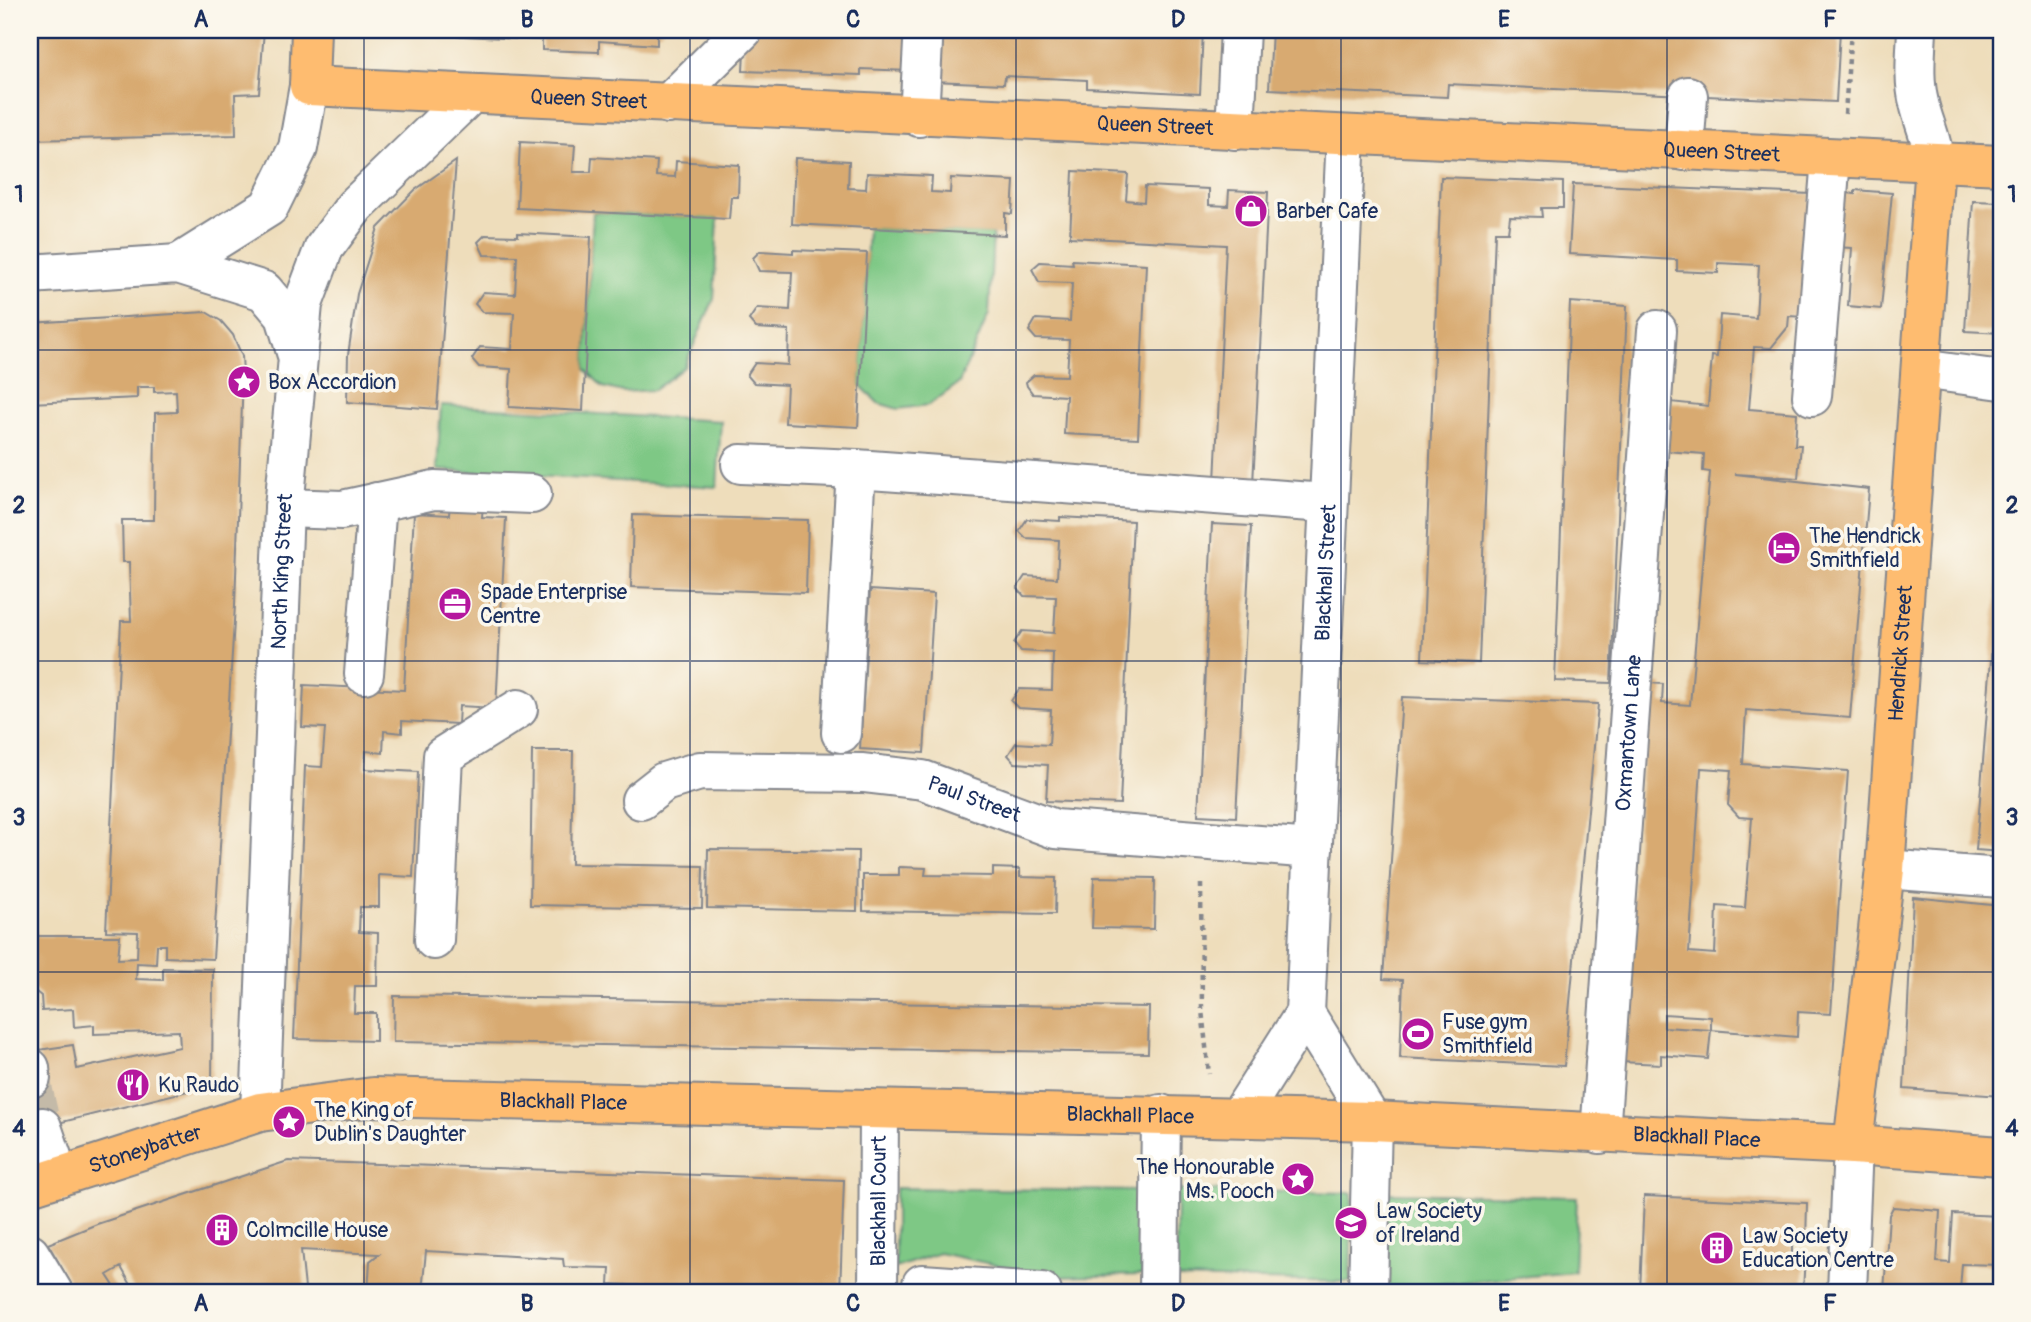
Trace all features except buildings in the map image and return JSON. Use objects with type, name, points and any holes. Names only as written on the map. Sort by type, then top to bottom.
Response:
[{"type":"main road","points":[[309,86],[311,30]]},
{"type":"main road","name":"Queen Street","points":[[309,86],[919,117],[2001,165]]},
{"type":"main road","name":"Hendrick Street","points":[[1853,1145],[1885,869],[1935,163]]},
{"type":"main road","name":"Blackhall Place","points":[[260,1112],[373,1097],[1161,1114],[1371,1121],[1853,1145],[2001,1156]]},
{"type":"main road","name":"Stoneybatter","points":[[44,1181],[260,1112]]},
{"type":"street","points":[[668,104],[743,30]]},
{"type":"street","points":[[1235,130],[1240,30]]},
{"type":"street","points":[[1917,30],[1916,85],[1919,104],[1931,135],[1935,163]]},
{"type":"street","points":[[919,117],[923,43]]},
{"type":"street","points":[[178,264],[270,207],[298,148],[309,86]]},
{"type":"street","name":"North King Street","points":[[260,1112],[284,508],[296,354],[303,304],[324,248],[355,206],[471,94]]},
{"type":"street","points":[[1684,151],[1688,96]]},
{"type":"street","name":"Blackhall Street","points":[[1239,1117],[1305,1013],[1326,503],[1346,135]]},
{"type":"street","points":[[1812,396],[1830,158]]},
{"type":"street","points":[[30,274],[178,264],[264,291],[285,316],[296,354]]},
{"type":"street","name":"Oxmantown Lane","points":[[1600,1133],[1657,330]]},
{"type":"street","points":[[1921,369],[2001,380]]},
{"type":"street","points":[[741,464],[856,469],[1326,503]]},
{"type":"street","points":[[841,733],[856,469]]},
{"type":"street","points":[[284,508],[342,510],[434,489],[532,494]]},
{"type":"street","points":[[364,674],[377,502]]},
{"type":"street","points":[[434,940],[443,756],[518,709]]},
{"type":"street","name":"Paul Street","points":[[641,800],[664,782],[699,771],[863,773],[923,780],[1055,830],[1313,849]]},
{"type":"street","points":[[1885,869],[2001,878]]},
{"type":"street","points":[[1305,1013],[1371,1121],[1368,1292]]},
{"type":"street","name":"Blackhall Court","points":[[878,1292],[879,1110]]},
{"type":"street","points":[[1159,1292],[1161,1114]]},
{"type":"street","points":[[42,1127],[44,1181]]},
{"type":"street","points":[[1847,1292],[1853,1145]]},
{"type":"street","points":[[30,1254],[53,1292]]},
{"type":"street","points":[[921,1292],[922,1284],[1042,1292]]},
{"type":"path","points":[[1830,158],[1846,111],[1851,30]]},
{"type":"path","points":[[1201,841],[1202,1010],[1210,1084],[1239,1117]]},
{"type":"green space","points":[[593,212],[718,218],[714,299],[684,367],[654,390],[623,392],[603,387],[585,369]]},
{"type":"green space","points":[[868,228],[993,234],[989,314],[959,383],[929,405],[898,409],[878,403],[860,385]]},
{"type":"green space","points":[[441,405],[721,421],[717,487],[437,470]]},
{"type":"green space","points":[[895,1188],[1143,1191],[1142,1275],[1053,1277],[939,1253],[895,1268]]},
{"type":"green space","points":[[1177,1190],[1352,1193],[1350,1282],[1176,1278]]},
{"type":"green space","points":[[1388,1193],[1577,1197],[1574,1272],[1385,1289]]},
{"type":"tunnel","points":[[31,1078],[42,1127]]},
{"type":"place","name":"Barber Cafe","points":[[1251,211]]},
{"type":"place","name":"Box Accordion","points":[[244,382]]},
{"type":"place","name":"The Hendrick Smithfield","points":[[1784,548]]},
{"type":"place","name":"Spade Enterprise Centre","points":[[455,604]]},
{"type":"place","name":"Fuse gym Smithfield","points":[[1418,1034]]},
{"type":"place","name":"Ku Raudo","points":[[133,1085]]},
{"type":"place","name":"The King of Dublin's Daughter","points":[[289,1122]]},
{"type":"place","name":"The Honourable Ms. Pooch","points":[[1298,1179]]},
{"type":"place","name":"Law Society of Ireland","points":[[1351,1223]]},
{"type":"place","name":"Colmcille House","points":[[222,1230]]},
{"type":"place","name":"Law Society Education Centre","points":[[1717,1248]]}]
